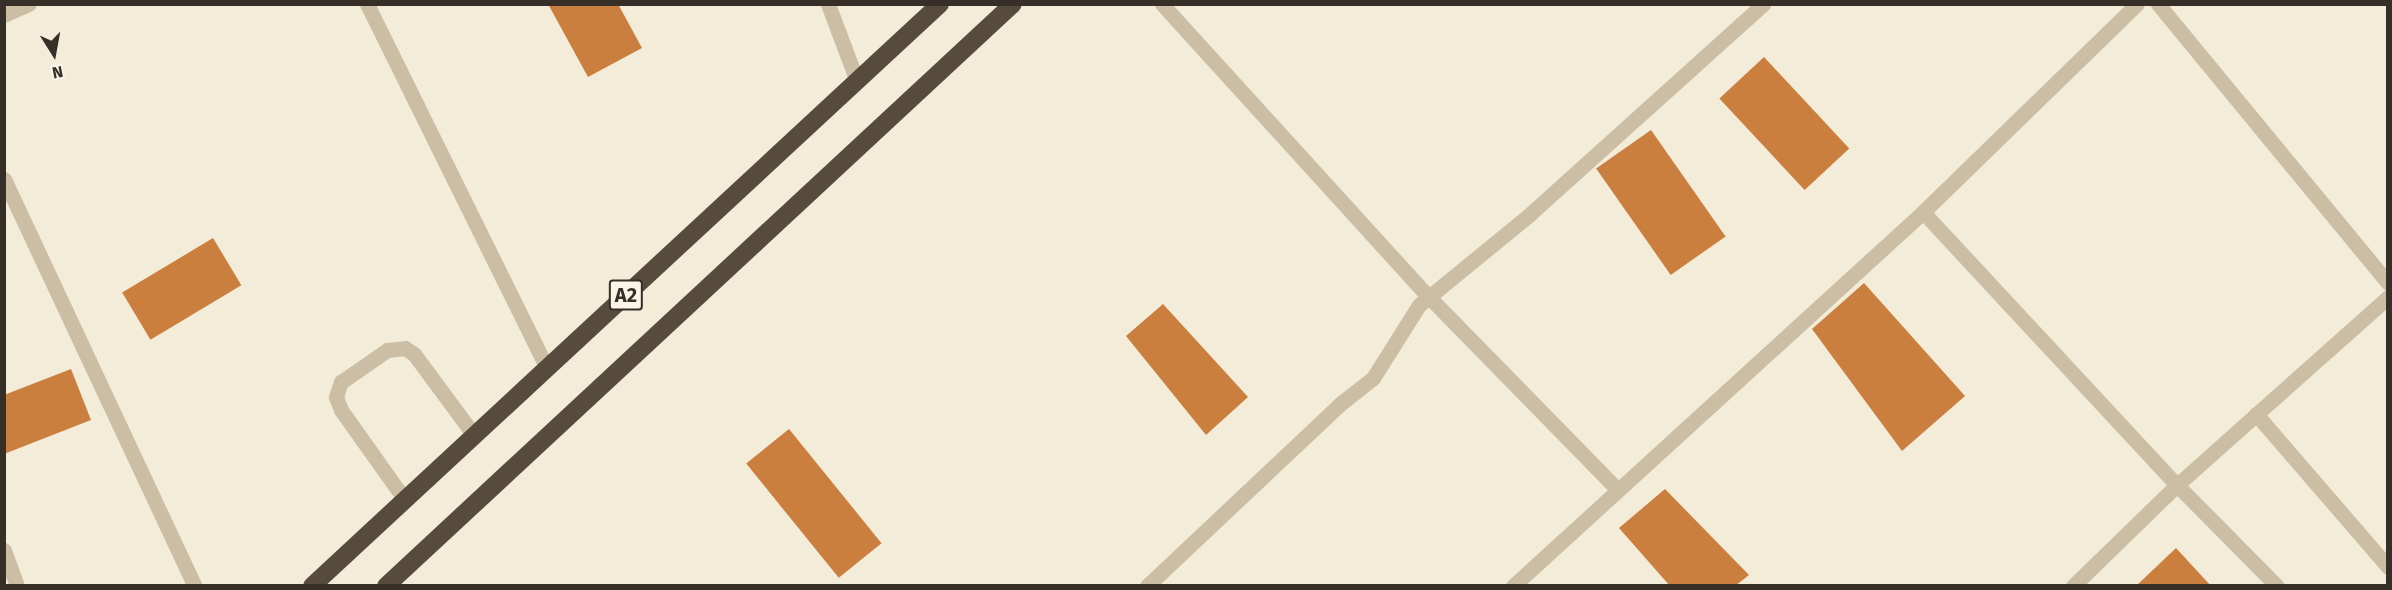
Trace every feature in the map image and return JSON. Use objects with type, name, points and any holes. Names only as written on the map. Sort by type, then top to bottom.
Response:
[{"type":"highway","name":"A2","points":[[312,585],[940,4]]},
{"type":"highway","name":"A2","points":[[386,585],[1013,4]]},
{"type":"street","points":[[4,15],[29,4]]},
{"type":"street","points":[[367,4],[547,368]]},
{"type":"street","points":[[828,4],[857,81]]},
{"type":"street","points":[[1162,4],[1429,297],[1616,488]]},
{"type":"street","points":[[1147,585],[1340,404],[1373,378],[1419,305],[1530,214],[1763,4]]},
{"type":"street","points":[[1513,585],[1616,488],[1923,212],[2137,4]]},
{"type":"street","points":[[2158,4],[2388,283]]},
{"type":"street","points":[[4,179],[195,585]]},
{"type":"street","points":[[1923,212],[2177,485],[2277,585]]},
{"type":"street","points":[[2073,585],[2177,485],[2388,297]]},
{"type":"street","points":[[405,500],[341,410],[336,396],[341,382],[387,350],[405,348],[414,354],[474,435]]},
{"type":"street","points":[[2256,414],[2388,567]]},
{"type":"street","points":[[4,550],[17,585]]},
{"type":"building","points":[[548,4],[618,4],[642,48],[588,77]]},
{"type":"building","points":[[1764,57],[1849,148],[1805,190],[1719,99]]},
{"type":"building","points":[[1651,130],[1726,236],[1671,275],[1596,168]]},
{"type":"building","points":[[213,238],[241,285],[150,340],[122,293]]},
{"type":"building","points":[[1864,283],[1965,396],[1902,451],[1812,329]]},
{"type":"building","points":[[1163,304],[1248,397],[1206,435],[1126,336]]},
{"type":"building","points":[[71,369],[91,420],[4,454],[4,395]]},
{"type":"building","points":[[789,429],[882,543],[839,578],[746,464]]},
{"type":"building","points":[[1665,489],[1749,575],[1735,586],[1670,586],[1619,528]]},
{"type":"building","points":[[2176,548],[2211,586],[2136,586]]}]
